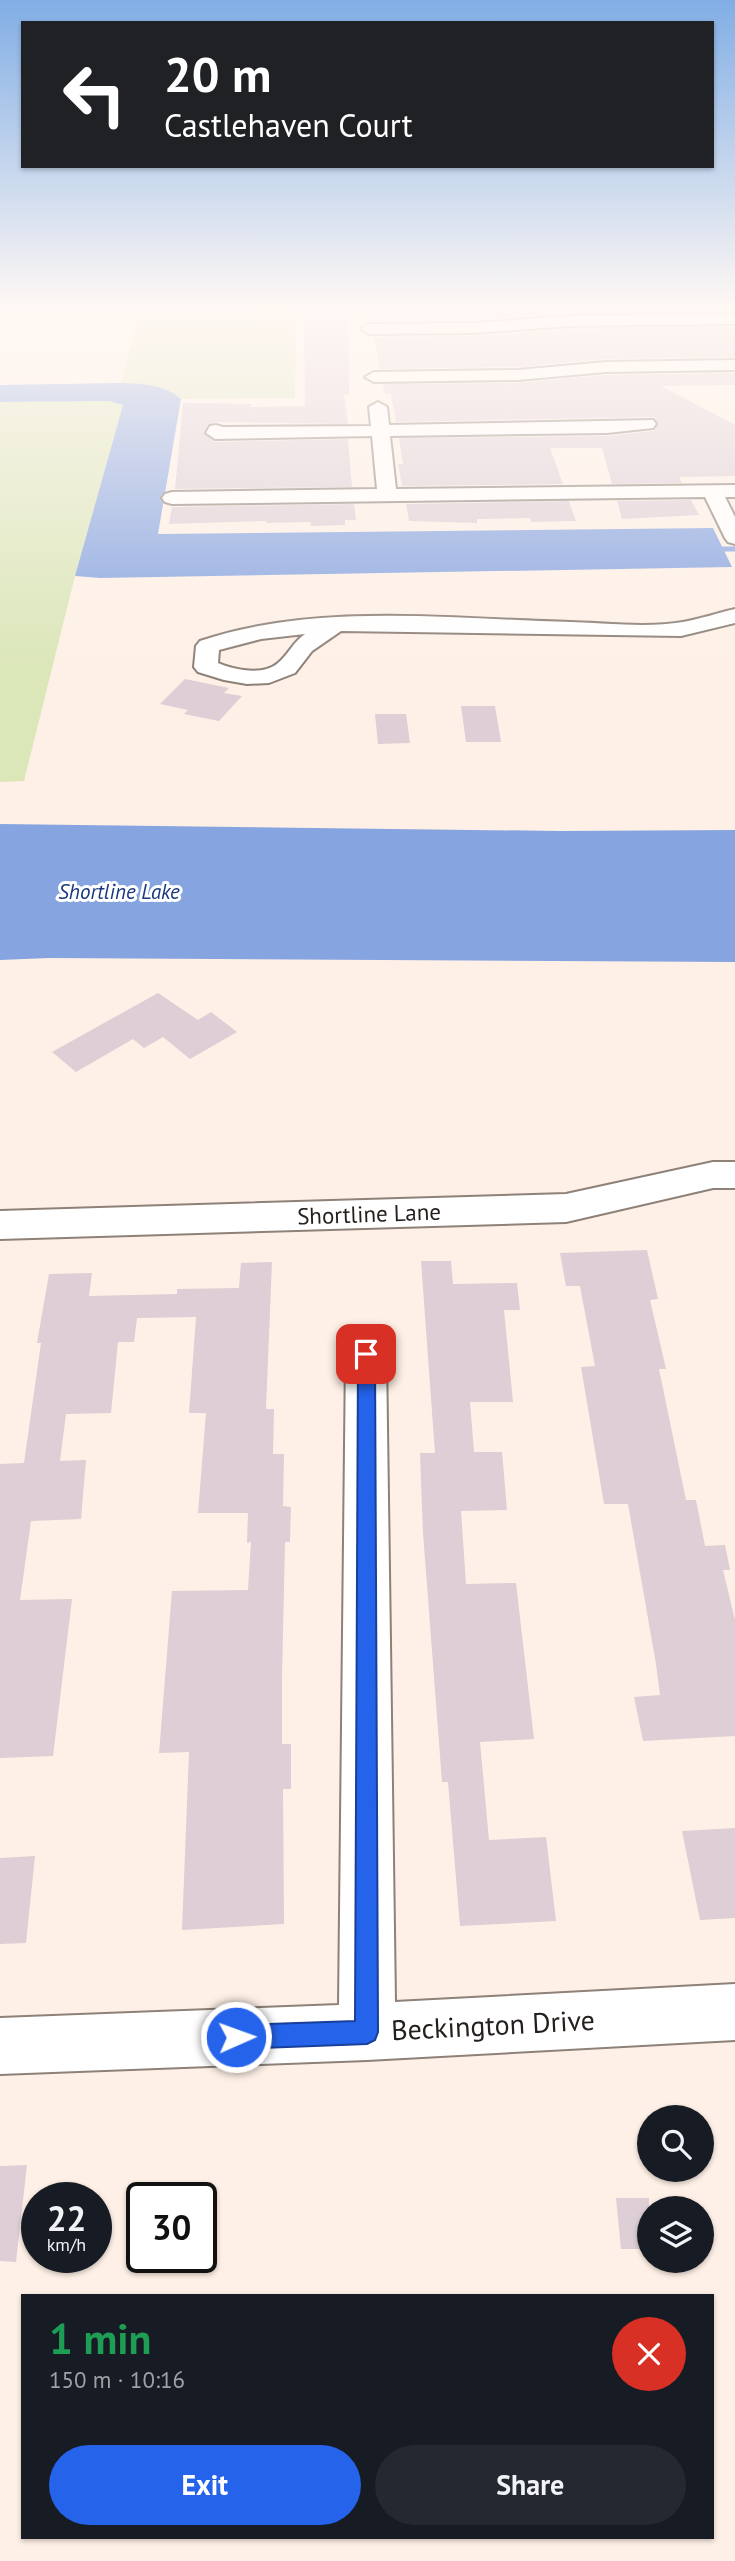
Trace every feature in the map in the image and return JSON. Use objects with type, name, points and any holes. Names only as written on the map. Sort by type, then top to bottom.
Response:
[{"type":"street","points":[[216,430],[215,433],[492,430]]},
{"type":"street","points":[[380,431],[387,495]]},
{"type":"street","points":[[712,491],[733,533]]},
{"type":"street","points":[[172,498],[735,491]]},
{"type":"street","points":[[336,624],[301,648],[287,668],[279,673],[247,677],[223,675],[206,667],[208,646],[233,636],[336,624],[645,630],[681,629],[734,618]]},
{"type":"street","name":"Shortline Lane","points":[[0,1225],[566,1208],[713,1175],[735,1175]]},
{"type":"street","points":[[366,1354],[367,2032]]},
{"type":"street","name":"Beckington Drive","points":[[0,2046],[367,2032],[735,2012]]},
{"type":"green space","points":[[0,430],[116,430],[75,576],[24,781],[0,782]]},
{"type":"water","points":[[116,430],[176,430],[158,534],[713,528],[732,567],[100,578],[75,576]]},
{"type":"water","name":"Shortline Lake","points":[[0,824],[560,831],[735,830],[735,962],[49,958],[0,960]]},
{"type":"building","points":[[181,430],[205,430],[203,434],[215,442],[348,439],[352,487],[175,489]]},
{"type":"building","points":[[735,430],[735,476],[679,477],[682,483],[612,484],[602,448],[550,448],[563,484],[402,486],[398,464],[403,464],[399,438],[607,436],[653,431]]},
{"type":"building","points":[[691,500],[699,515],[622,519],[617,501]]},
{"type":"building","points":[[569,501],[576,521],[531,522],[530,518],[477,519],[477,523],[409,521],[406,504]]},
{"type":"building","points":[[354,504],[356,520],[345,520],[345,525],[311,526],[310,522],[266,521],[169,524],[172,507]]},
{"type":"building","points":[[185,679],[229,688],[224,693],[242,696],[219,721],[184,714],[188,710],[160,704]]},
{"type":"building","points":[[461,706],[495,706],[501,742],[466,742]]},
{"type":"building","points":[[375,714],[406,714],[410,743],[378,744]]},
{"type":"building","points":[[158,993],[198,1020],[211,1012],[237,1032],[190,1059],[163,1037],[144,1048],[133,1039],[76,1072],[52,1052]]},
{"type":"building","points":[[647,1250],[658,1299],[650,1300],[666,1369],[659,1369],[686,1500],[696,1500],[705,1546],[725,1545],[730,1570],[723,1570],[735,1620],[735,1736],[643,1741],[634,1697],[660,1695],[656,1664],[628,1504],[604,1504],[581,1367],[595,1366],[580,1286],[566,1286],[560,1253]]},
{"type":"building","points":[[421,1261],[451,1261],[453,1284],[517,1283],[520,1310],[504,1310],[513,1402],[470,1402],[474,1452],[502,1452],[507,1510],[461,1511],[466,1584],[516,1583],[534,1739],[480,1742],[489,1840],[546,1837],[556,1921],[460,1926],[448,1782],[442,1782],[423,1533],[420,1453],[435,1453]]},
{"type":"building","points":[[272,1262],[266,1409],[274,1409],[273,1454],[284,1454],[283,1506],[291,1507],[290,1542],[285,1542],[282,1677],[282,1744],[291,1744],[291,1789],[283,1789],[284,1924],[182,1930],[189,1752],[159,1753],[172,1591],[248,1590],[251,1542],[247,1543],[248,1513],[198,1513],[206,1413],[189,1413],[196,1317],[137,1318],[134,1342],[118,1342],[111,1413],[66,1414],[60,1461],[86,1460],[81,1519],[31,1521],[20,1600],[72,1599],[53,1756],[0,1758],[0,1464],[24,1463],[41,1343],[37,1343],[49,1274],[92,1273],[89,1296],[177,1294],[177,1289],[239,1288],[241,1263]]},
{"type":"building","points":[[735,1828],[735,1918],[700,1920],[682,1831]]},
{"type":"building","points":[[35,1856],[26,1943],[0,1944],[0,1858]]},
{"type":"building","points":[[27,2165],[25,2182],[21,2182],[21,2218],[16,2262],[0,2261],[0,2166]]},
{"type":"building","points":[[616,2198],[637,2198],[637,2249],[621,2249]]},
{"type":"waterway","points":[[712,549],[735,549]]},
{"type":"route","points":[[236,2037],[367,2032],[366,1354]]}]
